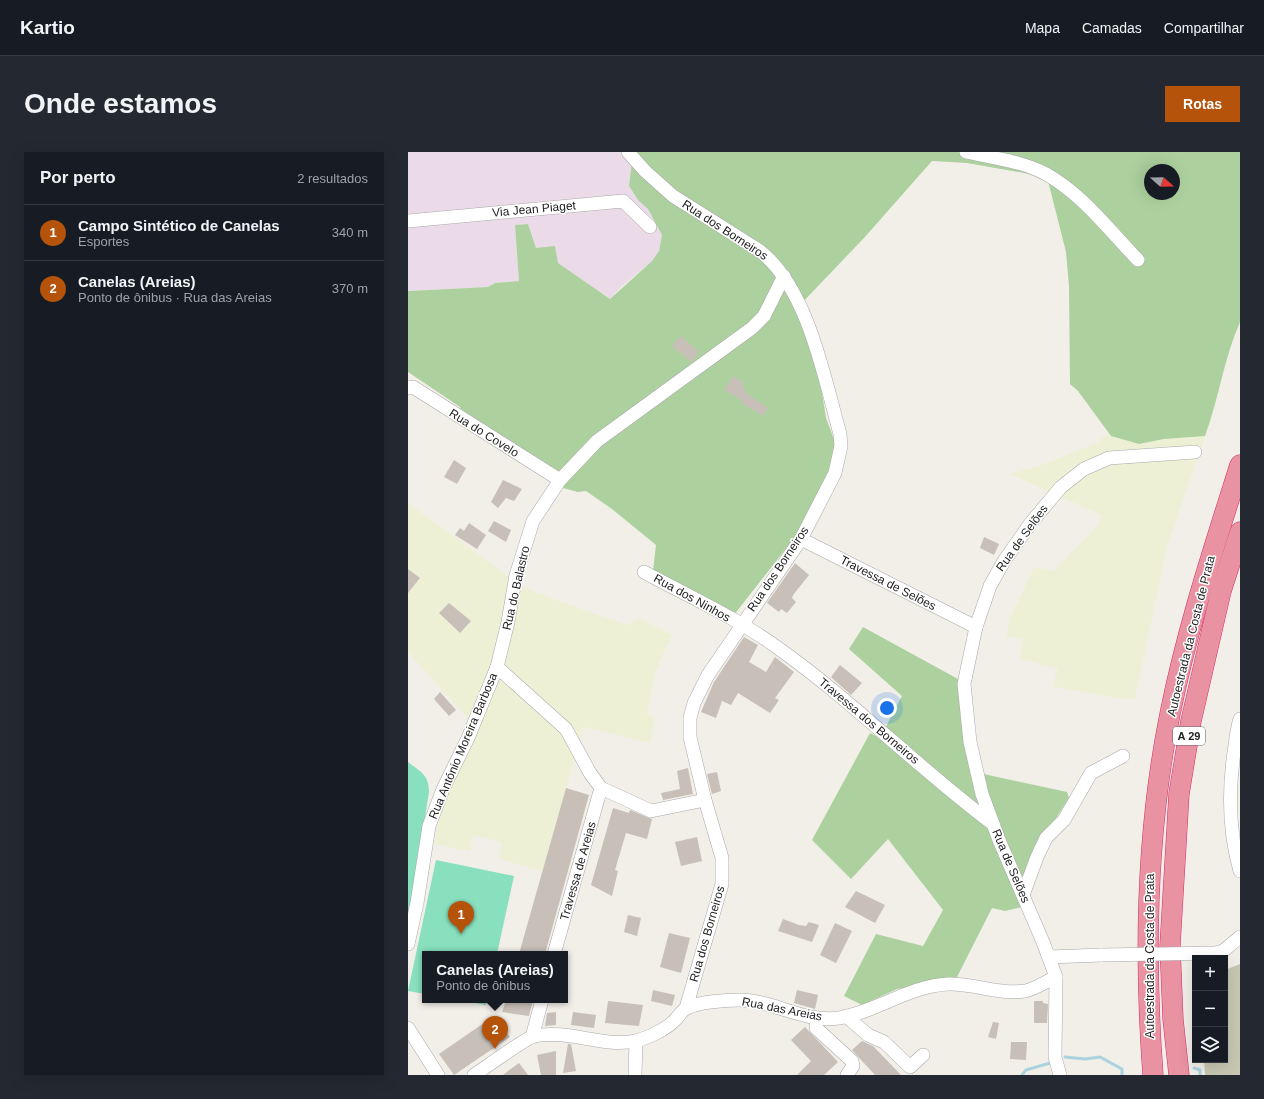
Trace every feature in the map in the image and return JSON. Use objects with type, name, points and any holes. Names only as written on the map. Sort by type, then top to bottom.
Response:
[{"type":"highway","name":"Autoestrada da Costa de Prata","points":[[1153,1075],[1149,1020],[1150,874],[1159,789],[1170,716],[1202,583],[1240,465]]},
{"type":"highway","name":"Autoestrada da Costa de Prata","points":[[1179,1075],[1173,1019],[1170,946],[1180,794],[1191,721],[1219,599],[1240,532]]},
{"type":"street","name":"Rua dos Borneiros","points":[[628,152],[645,171],[673,196],[770,258],[784,276],[798,302],[818,356],[840,434],[841,446],[835,473],[801,539],[740,625],[708,675],[694,703],[690,718],[690,737],[704,800],[722,858],[724,870],[722,884],[686,1008]]},
{"type":"street","points":[[966,152],[1024,165],[1046,174],[1079,198],[1138,260]]},
{"type":"street","name":"Via Jean Piaget","points":[[408,221],[623,201],[650,227]]},
{"type":"street","name":"Rua do Balastro","points":[[497,666],[508,622],[516,575],[533,521],[560,480],[597,441],[752,328],[764,316],[784,276]]},
{"type":"street","name":"Rua do Covelo","points":[[408,388],[413,387],[436,403],[560,480]]},
{"type":"street","name":"Rua de Selões","points":[[1060,1075],[1055,1057],[1056,977],[1050,957],[993,824],[982,794],[970,742],[964,684],[976,627],[990,586],[1004,561],[1030,524],[1061,488],[1084,469],[1109,458],[1195,452]]},
{"type":"street","name":"Travessa de Selões","points":[[801,539],[976,627]]},
{"type":"street","name":"Rua dos Ninhos","points":[[644,572],[740,625]]},
{"type":"street","name":"Travessa dos Borneiros","points":[[740,625],[777,647],[836,692],[958,798],[993,824]]},
{"type":"street","points":[[497,666],[566,729],[594,780],[601,788],[651,811],[704,800]]},
{"type":"street","name":"Rua António Moreira Barbosa","points":[[408,944],[417,903],[429,826],[443,790],[468,738],[497,666]]},
{"type":"street","points":[[1240,719],[1231,768],[1230,811],[1231,834],[1240,871]]},
{"type":"street","points":[[1023,895],[1037,857],[1046,838],[1064,820],[1091,773],[1123,756]]},
{"type":"street","name":"Travessa de Areias","points":[[555,951],[601,788]]},
{"type":"street","points":[[1050,957],[1215,953],[1224,951],[1240,937]]},
{"type":"street","name":"Rua das Areias","points":[[686,1008],[708,1003],[739,1000],[768,1005],[817,1019],[846,1016],[931,987],[949,984],[994,990],[1026,991],[1056,977]]},
{"type":"street","points":[[532,1036],[541,1003]]},
{"type":"street","points":[[474,1075],[532,1036],[572,1035],[617,1042],[636,1041],[663,1029],[675,1020],[686,1008]]},
{"type":"street","points":[[846,1016],[868,1035],[884,1042],[910,1067],[922,1055]]},
{"type":"street","points":[[817,1019],[816,1028],[852,1061],[853,1066],[847,1075]]},
{"type":"street","points":[[408,1028],[438,1075]]},
{"type":"street","points":[[635,1075],[636,1041]]},
{"type":"shaded area","points":[[408,152],[633,152],[629,186],[638,200],[648,209],[662,235],[659,251],[652,261],[621,287],[610,299],[536,248],[528,224],[515,225],[519,281],[495,283],[488,287],[408,291]]},
{"type":"shaded area","points":[[1109,433],[1111,436],[1139,444],[1164,439],[1205,436],[1167,547],[1135,699],[1116,698],[1052,686],[1058,669],[1020,658],[1022,639],[1006,636],[1010,619],[1034,567],[1054,571],[1098,525],[1101,515],[1010,474],[1045,464],[1096,443]]},
{"type":"shaded area","points":[[408,503],[516,582],[532,591],[626,625],[640,619],[672,635],[656,670],[647,713],[655,719],[650,743],[584,727],[542,871],[499,859],[502,842],[473,835],[470,851],[434,844],[451,762],[472,723],[408,652]]},
{"type":"shaded area","points":[[1240,964],[1240,1075],[1205,1075],[1204,1063],[1228,1063],[1228,969]]},
{"type":"green space","points":[[633,152],[1240,152],[1240,322],[1234,336],[1205,436],[1164,439],[1139,444],[1111,436],[1078,391],[1070,384],[1069,286],[1066,252],[1047,177],[967,163],[932,161],[864,238],[799,306],[822,393],[826,418],[835,442],[829,473],[809,519],[734,615],[653,571],[656,545],[612,509],[586,491],[578,492],[559,487],[495,445],[467,423],[460,407],[408,372],[408,291],[488,287],[495,283],[519,281],[515,225],[528,224],[536,248],[555,246],[558,263],[610,299],[652,261],[659,251],[662,235],[648,209],[638,200],[629,186]]},
{"type":"green space","points":[[863,627],[958,679],[967,700],[970,771],[1067,792],[1069,798],[1051,826],[1022,907],[1005,911],[992,908],[956,979],[897,989],[862,1005],[844,996],[876,934],[923,946],[943,910],[888,839],[851,879],[812,840],[870,733],[880,738],[902,696],[849,649]]},
{"type":"green space","points":[[408,762],[420,771],[426,778],[429,786],[429,792],[408,924]]},
{"type":"green space","points":[[436,860],[514,876],[498,951],[422,951],[422,993],[408,991]]},
{"type":"green space","points":[[475,1003],[486,1003],[486,1005]]},
{"type":"building","points":[[681,336],[699,352],[691,362],[672,346]]},
{"type":"building","points":[[733,376],[744,383],[742,387],[746,390],[745,392],[768,408],[763,416],[741,403],[743,401],[724,390]]},
{"type":"building","points":[[454,460],[466,468],[457,484],[444,477]]},
{"type":"building","points":[[503,480],[522,489],[514,501],[506,498],[498,508],[491,502]]},
{"type":"building","points":[[494,521],[511,530],[506,542],[488,531]]},
{"type":"building","points":[[469,523],[486,535],[477,549],[455,535],[460,528],[464,531]]},
{"type":"building","points":[[984,537],[999,544],[994,555],[980,548]]},
{"type":"building","points":[[795,563],[809,575],[793,595],[792,598],[796,602],[787,613],[781,609],[779,612],[767,603]]},
{"type":"building","points":[[408,569],[420,578],[408,593]]},
{"type":"building","points":[[449,603],[471,621],[460,633],[439,613]]},
{"type":"building","points":[[744,637],[758,645],[749,662],[766,672],[775,657],[794,672],[775,698],[779,700],[770,713],[738,693],[731,705],[722,701],[716,718],[701,712],[714,682]]},
{"type":"building","points":[[840,665],[862,683],[851,695],[831,677]]},
{"type":"building","points":[[440,692],[456,710],[449,716],[434,699]]},
{"type":"building","points":[[688,768],[693,794],[663,800],[661,793],[680,789],[677,771]]},
{"type":"building","points":[[717,772],[721,791],[712,794],[707,774]]},
{"type":"building","points":[[566,788],[589,795],[546,951],[520,951]]},
{"type":"building","points":[[613,808],[629,813],[630,810],[652,819],[647,839],[626,833],[615,870],[618,871],[612,896],[591,885]]},
{"type":"building","points":[[697,837],[702,861],[681,866],[675,842]]},
{"type":"building","points":[[856,891],[885,905],[875,923],[845,907]]},
{"type":"building","points":[[628,915],[641,918],[637,936],[624,932]]},
{"type":"building","points":[[783,919],[799,925],[806,926],[809,922],[819,925],[812,942],[778,931]]},
{"type":"building","points":[[835,923],[852,931],[836,963],[820,955]]},
{"type":"building","points":[[669,933],[690,938],[681,973],[660,967]]},
{"type":"building","points":[[653,990],[675,995],[672,1006],[651,1001]]},
{"type":"building","points":[[797,990],[818,995],[815,1009],[794,1003]]},
{"type":"building","points":[[608,1001],[643,1005],[639,1026],[605,1023]]},
{"type":"building","points":[[1034,1001],[1043,1001],[1043,1003],[1048,1004],[1047,1023],[1034,1023]]},
{"type":"building","points":[[505,1003],[532,1003],[529,1016],[502,1012]]},
{"type":"building","points":[[556,1012],[556,1025],[545,1026],[547,1013]]},
{"type":"building","points":[[573,1012],[596,1015],[594,1028],[571,1025]]},
{"type":"building","points":[[494,1016],[510,1037],[454,1075],[439,1054]]},
{"type":"building","points":[[993,1022],[999,1023],[996,1039],[988,1037]]},
{"type":"building","points":[[805,1027],[838,1062],[824,1075],[797,1075],[811,1061],[791,1040]]},
{"type":"building","points":[[862,1041],[873,1046],[901,1075],[875,1075],[852,1050]]},
{"type":"building","points":[[1011,1042],[1027,1042],[1026,1060],[1010,1059]]},
{"type":"building","points":[[568,1044],[571,1044],[576,1071],[563,1073]]},
{"type":"building","points":[[556,1051],[556,1075],[541,1075],[537,1055]]},
{"type":"building","points":[[519,1063],[528,1075],[503,1075],[512,1068]]},
{"type":"waterway","points":[[1065,1057],[1085,1059],[1100,1057],[1122,1069],[1122,1075]]},
{"type":"waterway","points":[[1022,1075],[1026,1070],[1050,1063]]},
{"type":"waterway","points":[[1194,1068],[1200,1070],[1200,1075]]},
{"type":"place","name":"Campo Sintético de Canelas","points":[[461,934]]},
{"type":"place","name":"Canelas (Areias)","points":[[495,1049]]}]
